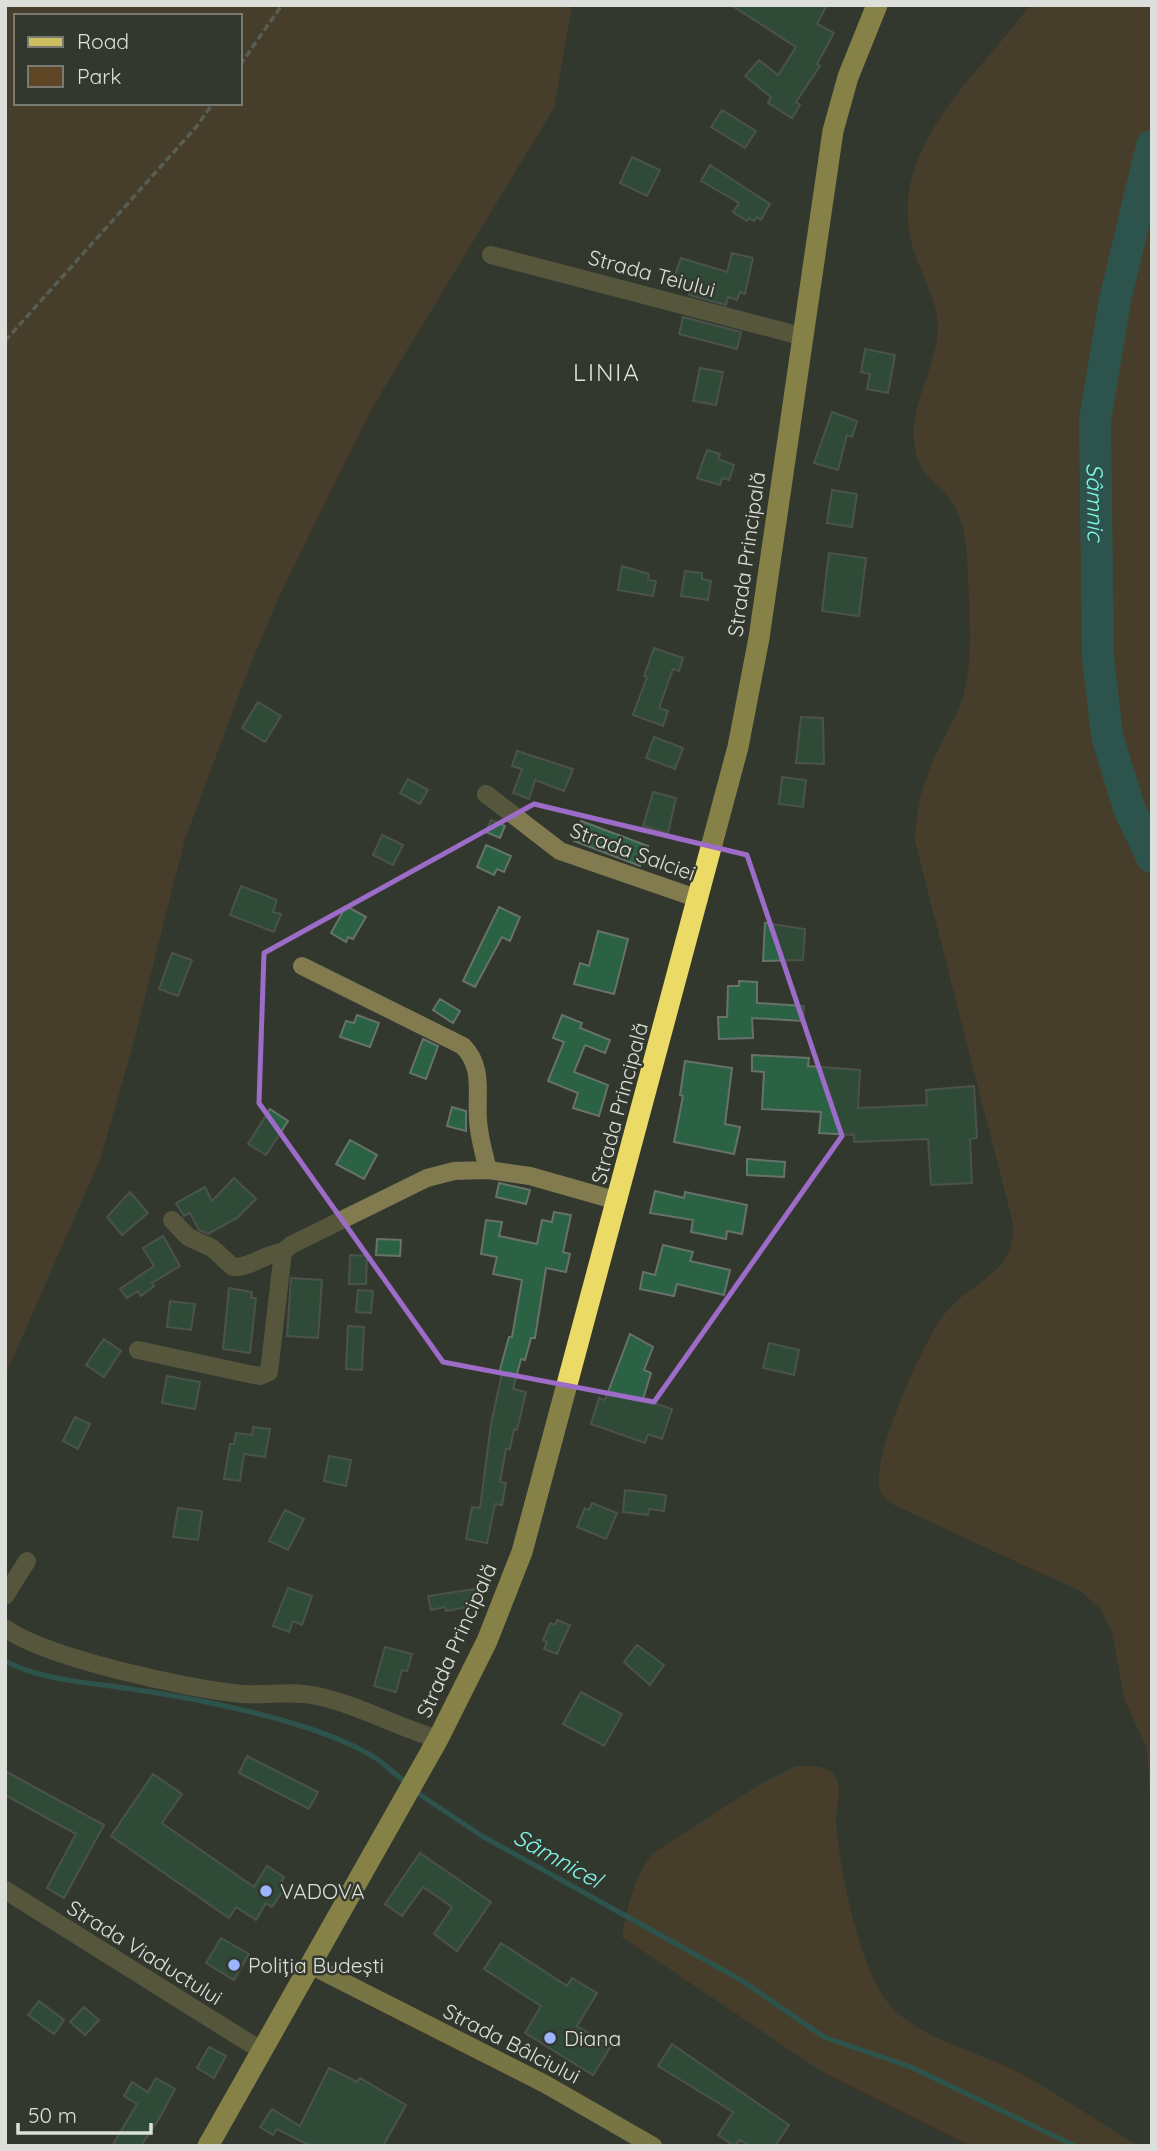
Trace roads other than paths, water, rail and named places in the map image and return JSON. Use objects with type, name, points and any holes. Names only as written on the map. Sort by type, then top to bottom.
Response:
[{"type":"highway","name":"Strada Principală","points":[[208,2146],[386,1836],[438,1739],[487,1641],[522,1552],[699,899],[746,711],[832,131],[848,77],[877,5]]},
{"type":"main road","name":"Strada Bâlciului","points":[[310,1965],[545,2084],[653,2146]]},
{"type":"street","name":"Strada Teiului","points":[[491,255],[801,336]]},
{"type":"street","name":"Strada Salciei","points":[[486,794],[560,851],[699,899]]},
{"type":"street","points":[[302,966],[463,1046],[474,1058],[479,1073],[478,1121],[488,1170]]},
{"type":"street","points":[[172,1220],[188,1237],[212,1248],[233,1267],[243,1267],[282,1252],[290,1245],[427,1178],[454,1171],[488,1170],[530,1176],[618,1201]]},
{"type":"street","points":[[138,1350],[260,1376],[269,1373],[282,1252]]},
{"type":"street","points":[[5,1596],[27,1561]]},
{"type":"street","points":[[5,1628],[16,1636],[68,1654],[184,1685],[246,1694],[282,1692],[319,1696],[438,1739]]},
{"type":"street","name":"Strada Viaductului","points":[[5,1889],[262,2051]]},
{"type":"waterway","name":"Sâmnic","points":[[1152,146],[1115,300],[1095,420],[1098,657],[1107,736],[1129,808],[1152,857]]},
{"type":"waterway","name":"Sâmnicel","points":[[5,1661],[48,1676],[185,1698],[290,1722],[352,1745],[377,1759],[406,1783]]},
{"type":"waterway","name":"Sâmnicel","points":[[416,1792],[482,1836],[741,1980],[824,2037],[911,2067],[1075,2146]]},
{"type":"place","name":"VADOVA","points":[[266,1891]]},
{"type":"place","name":"Poliția Budești","points":[[234,1965]]},
{"type":"place","name":"Diana","points":[[550,2038]]},
{"type":"district","name":"LINIA","points":[[607,372]]}]
